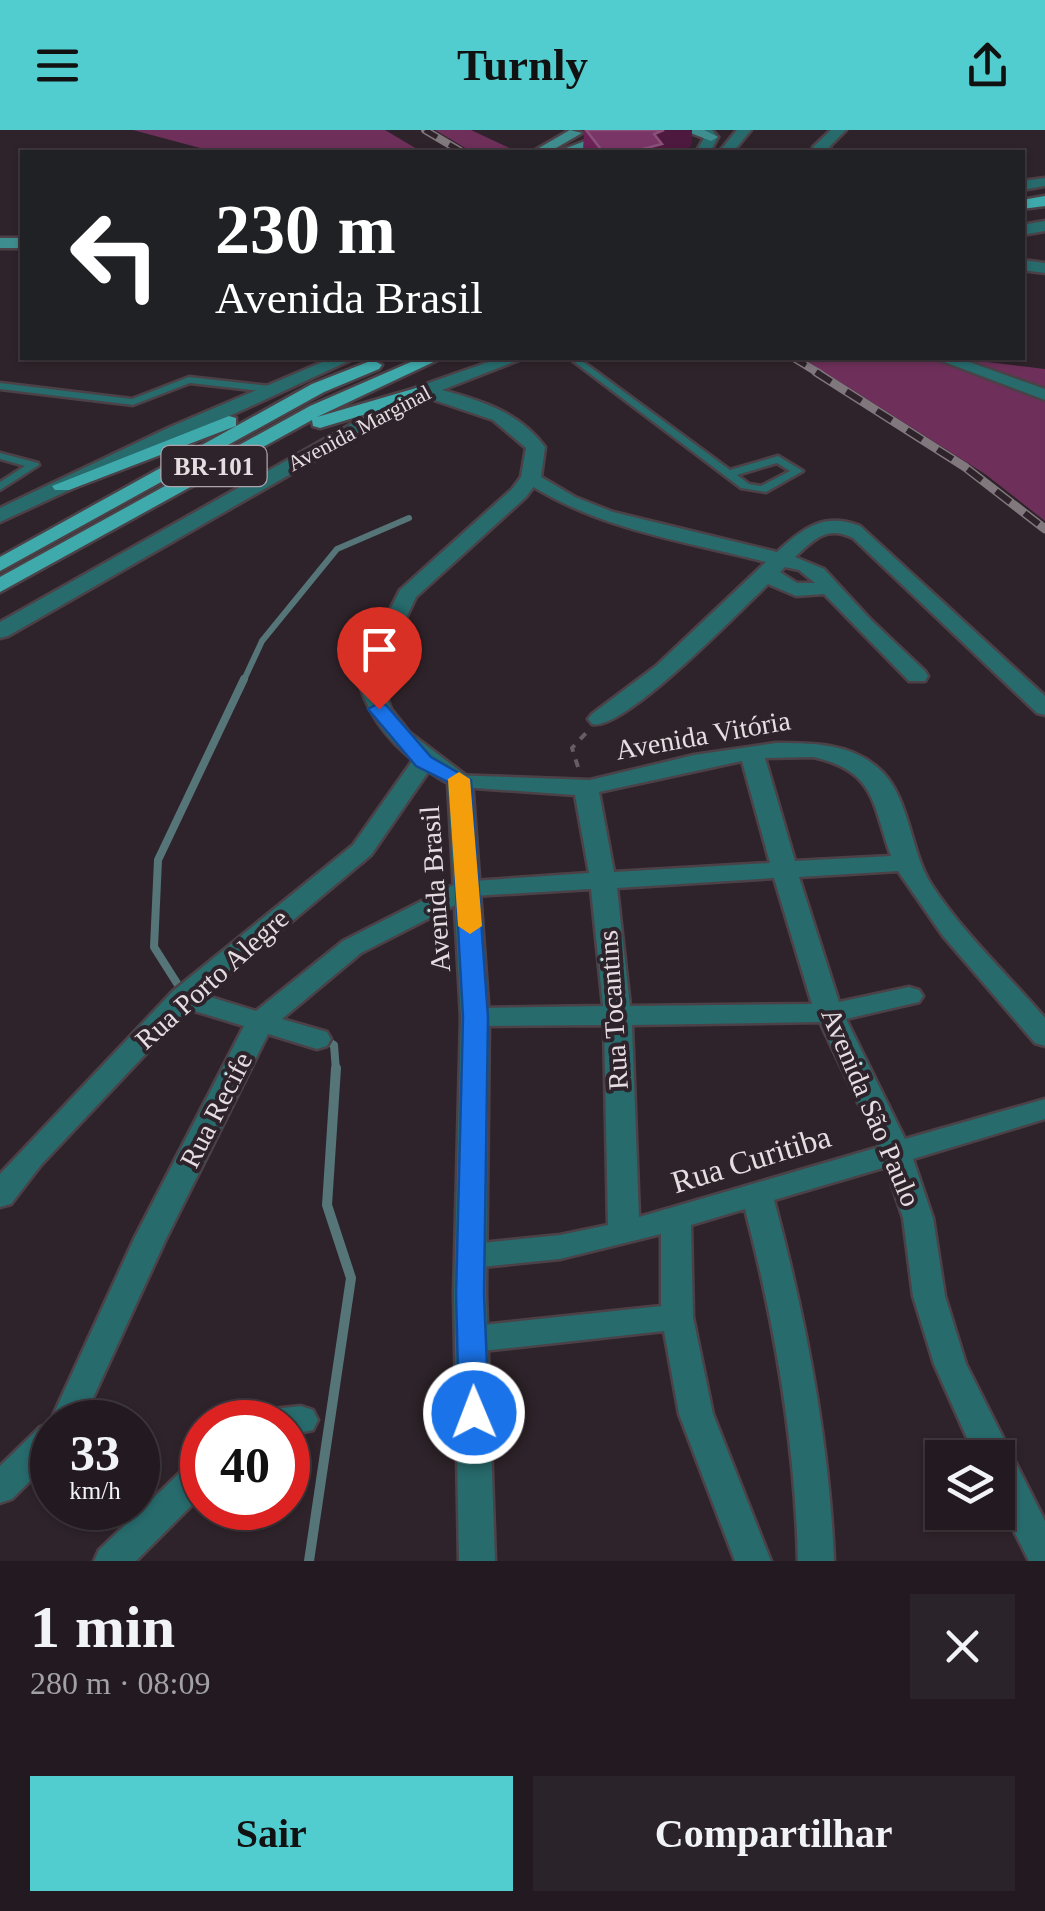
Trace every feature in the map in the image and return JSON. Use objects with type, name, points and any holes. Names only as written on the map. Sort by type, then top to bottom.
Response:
[{"type":"main road","points":[[543,150],[578,130]]},
{"type":"main road","points":[[570,150],[618,131],[638,130]]},
{"type":"main road","points":[[690,130],[707,133]]},
{"type":"main road","name":"BR-101","points":[[0,565],[318,388],[387,360]]},
{"type":"main road","name":"BR-101","points":[[0,586],[262,439],[428,360]]},
{"type":"main road","points":[[62,486],[318,388]]},
{"type":"main road","points":[[262,439],[423,391]]},
{"type":"street","points":[[728,150],[744,130]]},
{"type":"street","points":[[824,150],[820,147],[839,130]]},
{"type":"street","points":[[5,510],[341,360]]},
{"type":"street","name":"Avenida Marginal","points":[[0,630],[423,391],[508,360]]},
{"type":"street","points":[[949,360],[1045,395]]},
{"type":"street","points":[[423,391],[498,412],[526,432],[536,447],[531,477],[568,502],[775,568],[806,566],[918,676]]},
{"type":"street","name":"Avenida Brasil","points":[[477,1561],[472,1339],[475,1017],[460,780],[424,762],[379,709],[368,675],[407,594],[531,477]]},
{"type":"street","points":[[600,719],[664,671],[810,532],[829,524],[845,525],[860,534],[1045,708]]},
{"type":"street","name":"Avenida Vitória","points":[[460,780],[586,788],[802,746],[861,765],[884,794],[906,862],[939,914],[1045,1036]]},
{"type":"street","name":"Avenida São Paulo","points":[[752,753],[782,872],[829,1013],[896,1152],[918,1218],[929,1296],[939,1330],[985,1440]]},
{"type":"street","name":"Rua Porto Alegre","points":[[0,1196],[30,1157],[184,998],[362,850],[424,762]]},
{"type":"street","name":"Rua Tocantins","points":[[586,788],[602,878],[618,1018],[624,1234]]},
{"type":"street","points":[[468,888],[906,862]]},
{"type":"street","name":"Rua Recife","points":[[75,1400],[150,1238],[260,1022],[352,947],[468,888]]},
{"type":"street","points":[[475,1017],[829,1013],[908,996]]},
{"type":"street","points":[[184,998],[317,1039]]},
{"type":"street","name":"Rua Curitiba","points":[[472,1256],[560,1247],[624,1234],[1045,1109]]},
{"type":"street","points":[[757,1195],[805,1418],[816,1500],[816,1561]]},
{"type":"street","points":[[676,1218],[677,1318],[696,1414],[753,1561]]},
{"type":"street","points":[[472,1339],[677,1318]]},
{"type":"street","points":[[0,1488],[30,1459]]},
{"type":"street","points":[[112,1561],[180,1495]]},
{"type":"street","points":[[1015,1499],[1045,1556]]},
{"type":"lane","points":[[577,360],[744,486],[762,490],[798,471],[778,459],[729,474]]},
{"type":"lane","points":[[0,386],[133,402],[188,380],[270,390]]},
{"type":"lane","points":[[0,456],[34,465],[0,487]]},
{"type":"path","points":[[586,788],[572,748],[600,719]]},
{"type":"shaded area","points":[[133,130],[385,130],[419,150],[208,150]]},
{"type":"shaded area","points":[[435,130],[471,130],[514,150],[469,150]]},
{"type":"shaded area","points":[[805,360],[971,360],[1045,369],[1045,521],[985,474]]},
{"type":"building","points":[[586,130],[664,130],[654,134],[662,144],[644,150],[601,150]]},
{"type":"waterway","points":[[243,682],[262,641],[337,549],[409,518]]},
{"type":"waterway","points":[[180,988],[154,947],[158,860],[244,679]]},
{"type":"waterway","points":[[320,1037],[334,1045],[336,1070]]},
{"type":"waterway","points":[[309,1561],[351,1278],[327,1205],[336,1070]]},
{"type":"railway","points":[[425,130],[459,150]]},
{"type":"railway","points":[[797,360],[820,374]]},
{"type":"railway","points":[[816,372],[965,467],[1045,529]]},
{"type":"slow traffic","points":[[459,779],[470,926]]},
{"type":"route","points":[[379,709],[424,762],[460,780],[475,1017],[470,1294],[474,1413]]}]
